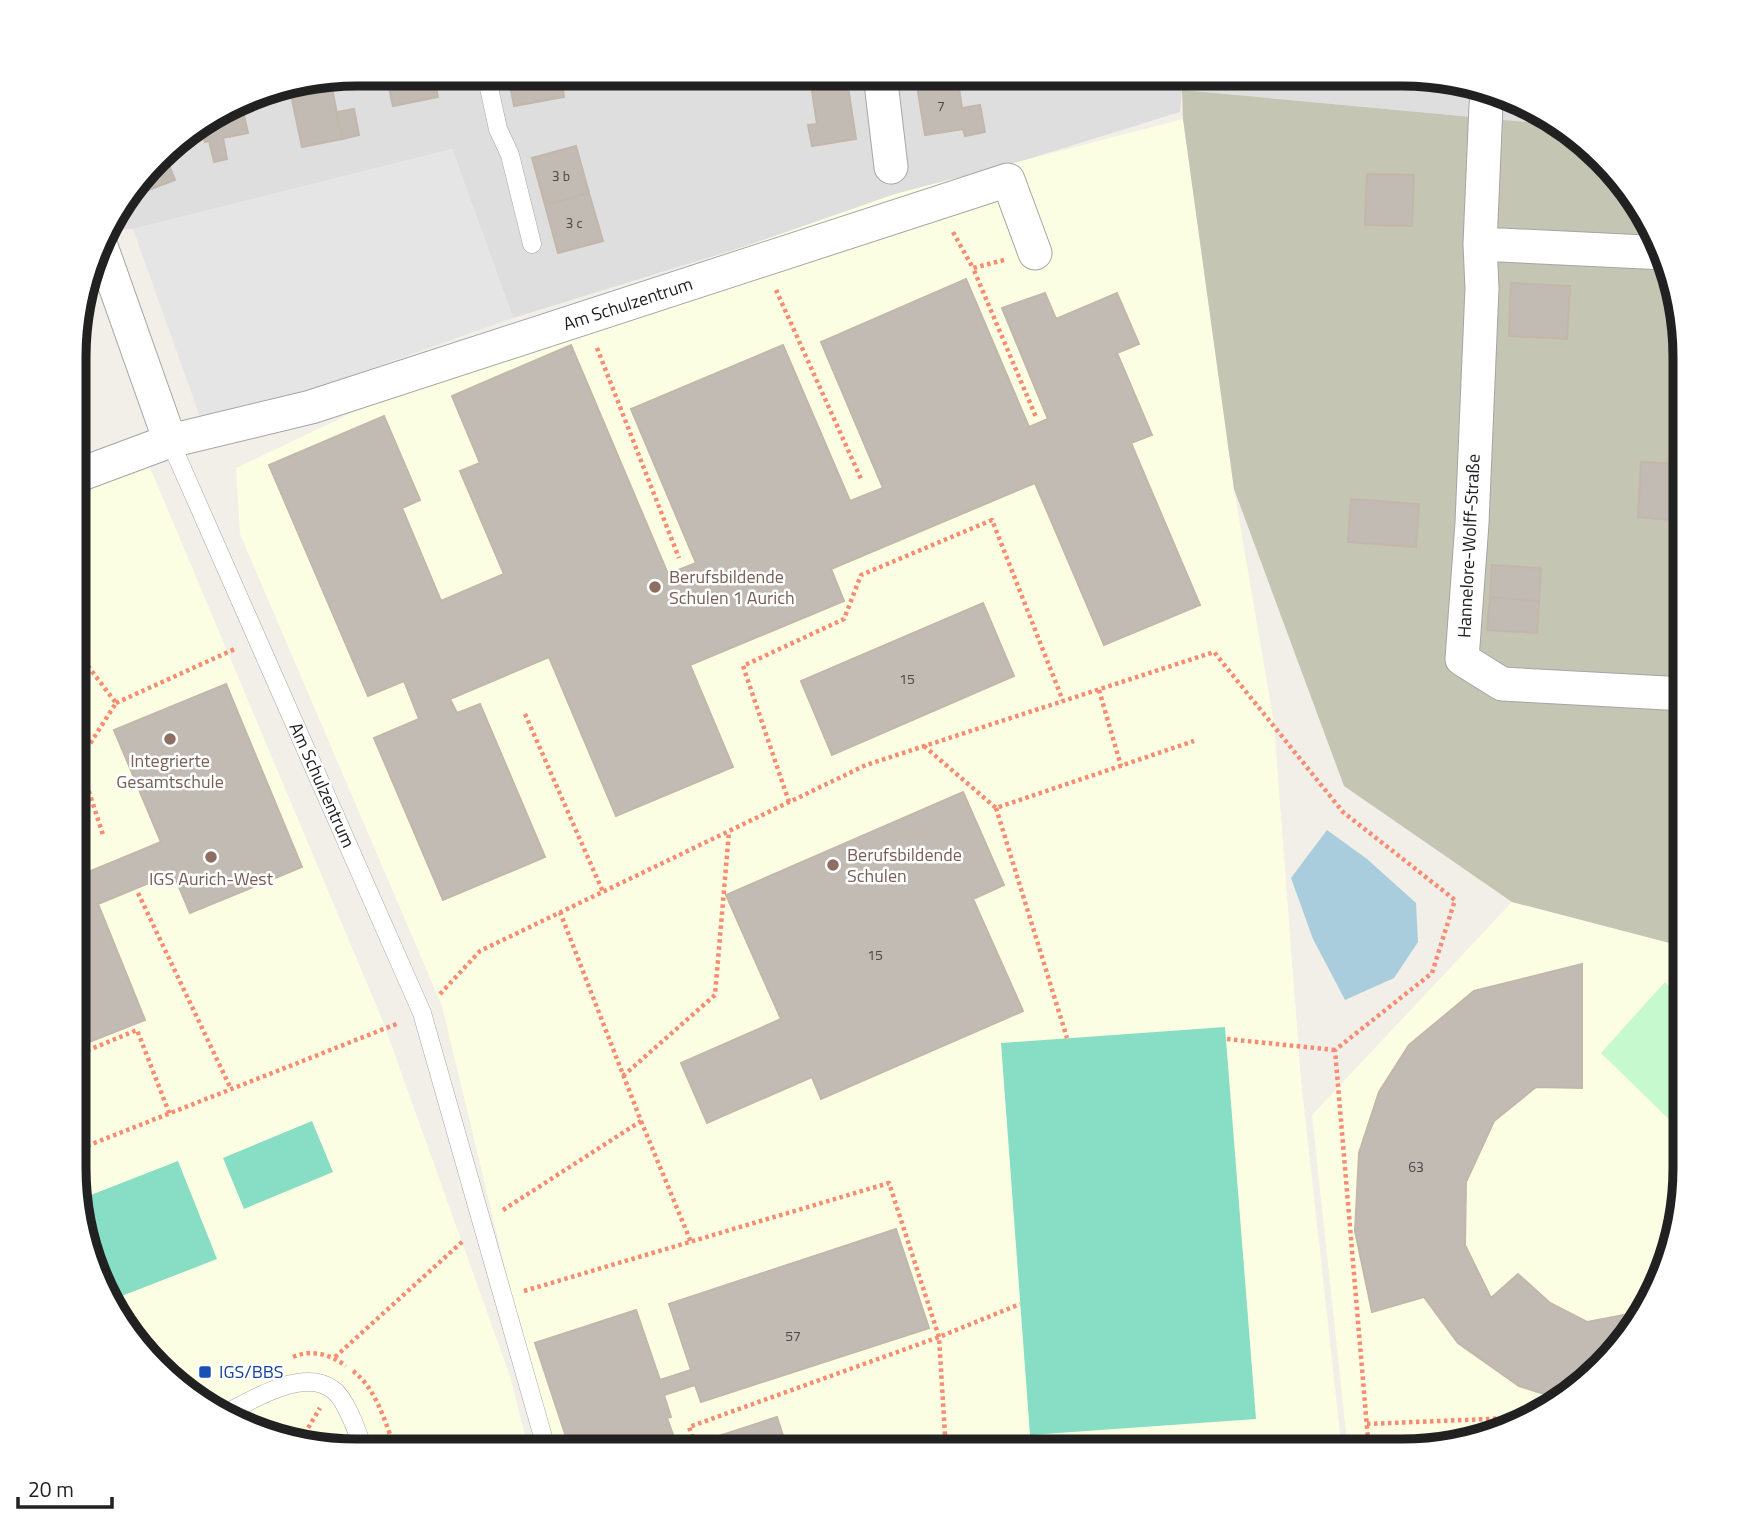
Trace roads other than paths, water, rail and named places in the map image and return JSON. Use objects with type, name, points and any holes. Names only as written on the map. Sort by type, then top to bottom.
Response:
[{"type":"street","points":[[881,86],[891,167]]},
{"type":"street","name":"Hannelore-Wolff-Straße","points":[[1489,100],[1486,105],[1480,244],[1482,288],[1474,481],[1462,659],[1502,684],[1673,693]]},
{"type":"street","name":"Am Schulzentrum","points":[[86,472],[170,441],[311,407],[1008,180],[1035,253]]},
{"type":"street","points":[[1480,244],[1653,252]]},
{"type":"street","name":"Am Schulzentrum","points":[[105,256],[170,441]]},
{"type":"lane","points":[[489,86],[498,129],[510,155],[532,244]]},
{"type":"lane","name":"Am Schulzentrum","points":[[170,441],[422,1013],[544,1439]]},
{"type":"lane","points":[[234,1410],[293,1382],[314,1382],[333,1390],[349,1413],[359,1439]]},
{"type":"water","points":[[1327,830],[1367,859],[1416,903],[1418,942],[1394,978],[1345,1000],[1313,939],[1291,878]]},
{"type":"place","name":"Berufsbildende Schulen 1 Aurich","points":[[655,587]]},
{"type":"place","name":"Integrierte Gesamtschule","points":[[170,739]]},
{"type":"place","name":"IGS Aurich-West","points":[[211,857]]},
{"type":"place","name":"Berufsbildende Schulen","points":[[833,865]]},
{"type":"place","name":"IGS/BBS","points":[[205,1372]]}]
